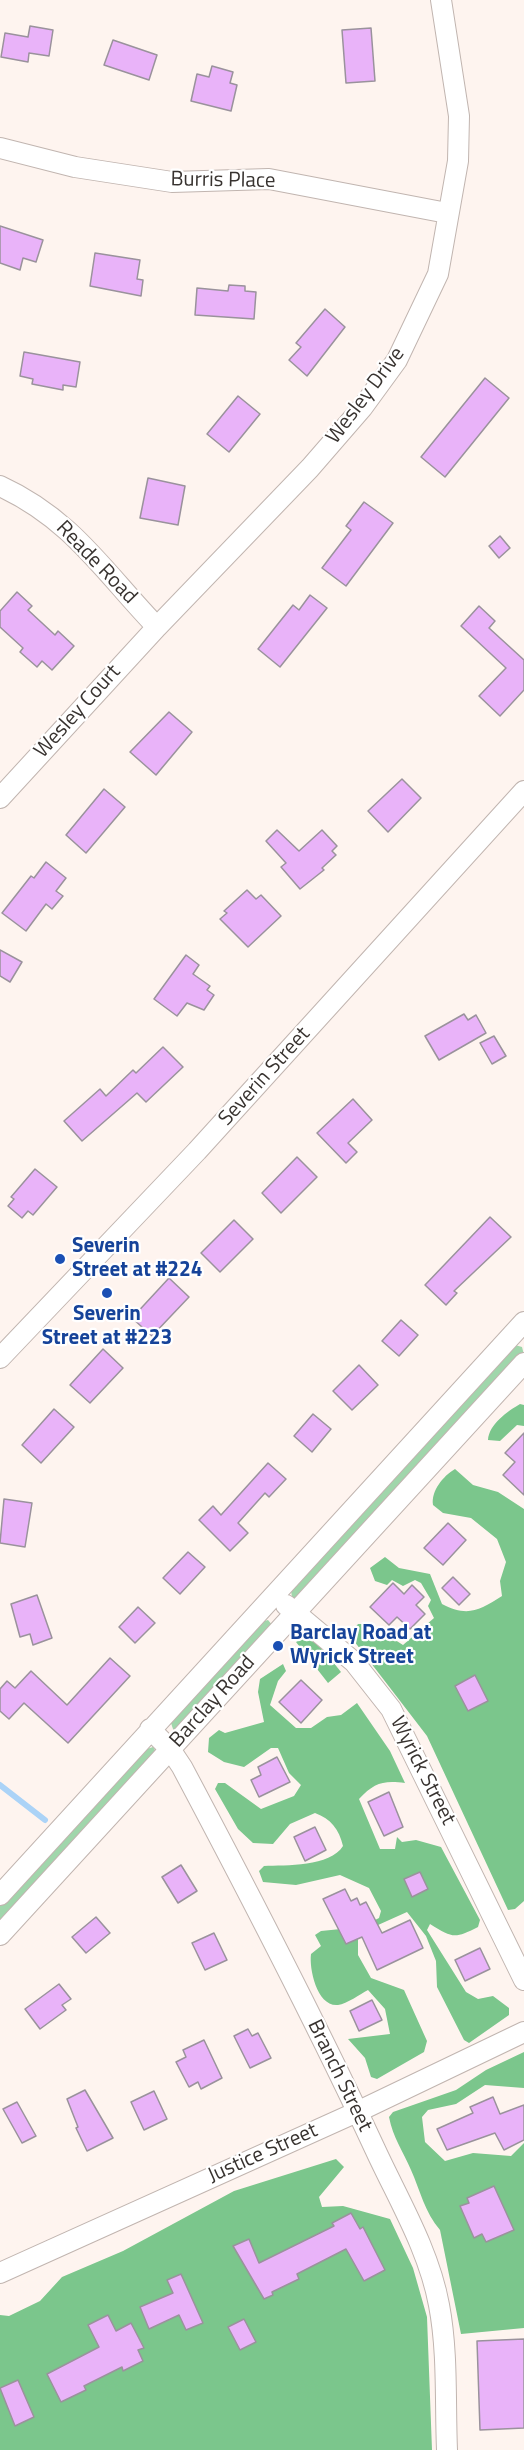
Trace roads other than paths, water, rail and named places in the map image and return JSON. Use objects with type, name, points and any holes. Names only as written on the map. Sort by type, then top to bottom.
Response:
[{"type":"street","name":"Wesley Drive","points":[[157,627],[310,468],[362,408],[398,360],[438,274],[458,161],[459,116],[441,0]]},
{"type":"street","name":"Burris Place","points":[[0,148],[75,167],[172,183],[269,179],[447,213]]},
{"type":"street","name":"Reade Road","points":[[0,486],[18,494],[63,524],[157,627]]},
{"type":"street","name":"Wesley Court","points":[[0,798],[157,627]]},
{"type":"street","name":"Severin Street","points":[[0,1358],[197,1151],[524,791]]},
{"type":"street","name":"Barclay Road","points":[[0,1895],[150,1729],[276,1596],[522,1328]]},
{"type":"street","name":"Barclay Road","points":[[0,1935],[524,1363]]},
{"type":"street","name":"Wyrick Street","points":[[276,1596],[354,1662],[391,1709],[524,1980]]},
{"type":"street","name":"Branch Street","points":[[150,1729],[170,1749],[186,1774],[275,1945],[357,2112],[434,2283],[442,2326],[447,2450]]},
{"type":"street","name":"Justice Street","points":[[0,2272],[357,2112],[524,2032]]},
{"type":"waterway","points":[[0,1785],[45,1820]]},
{"type":"place","name":"Severin Street at #224","points":[[60,1259]]},
{"type":"place","name":"Severin Street at #223","points":[[107,1293]]},
{"type":"place","name":"Barclay Road at Wyrick Street","points":[[278,1646]]}]
